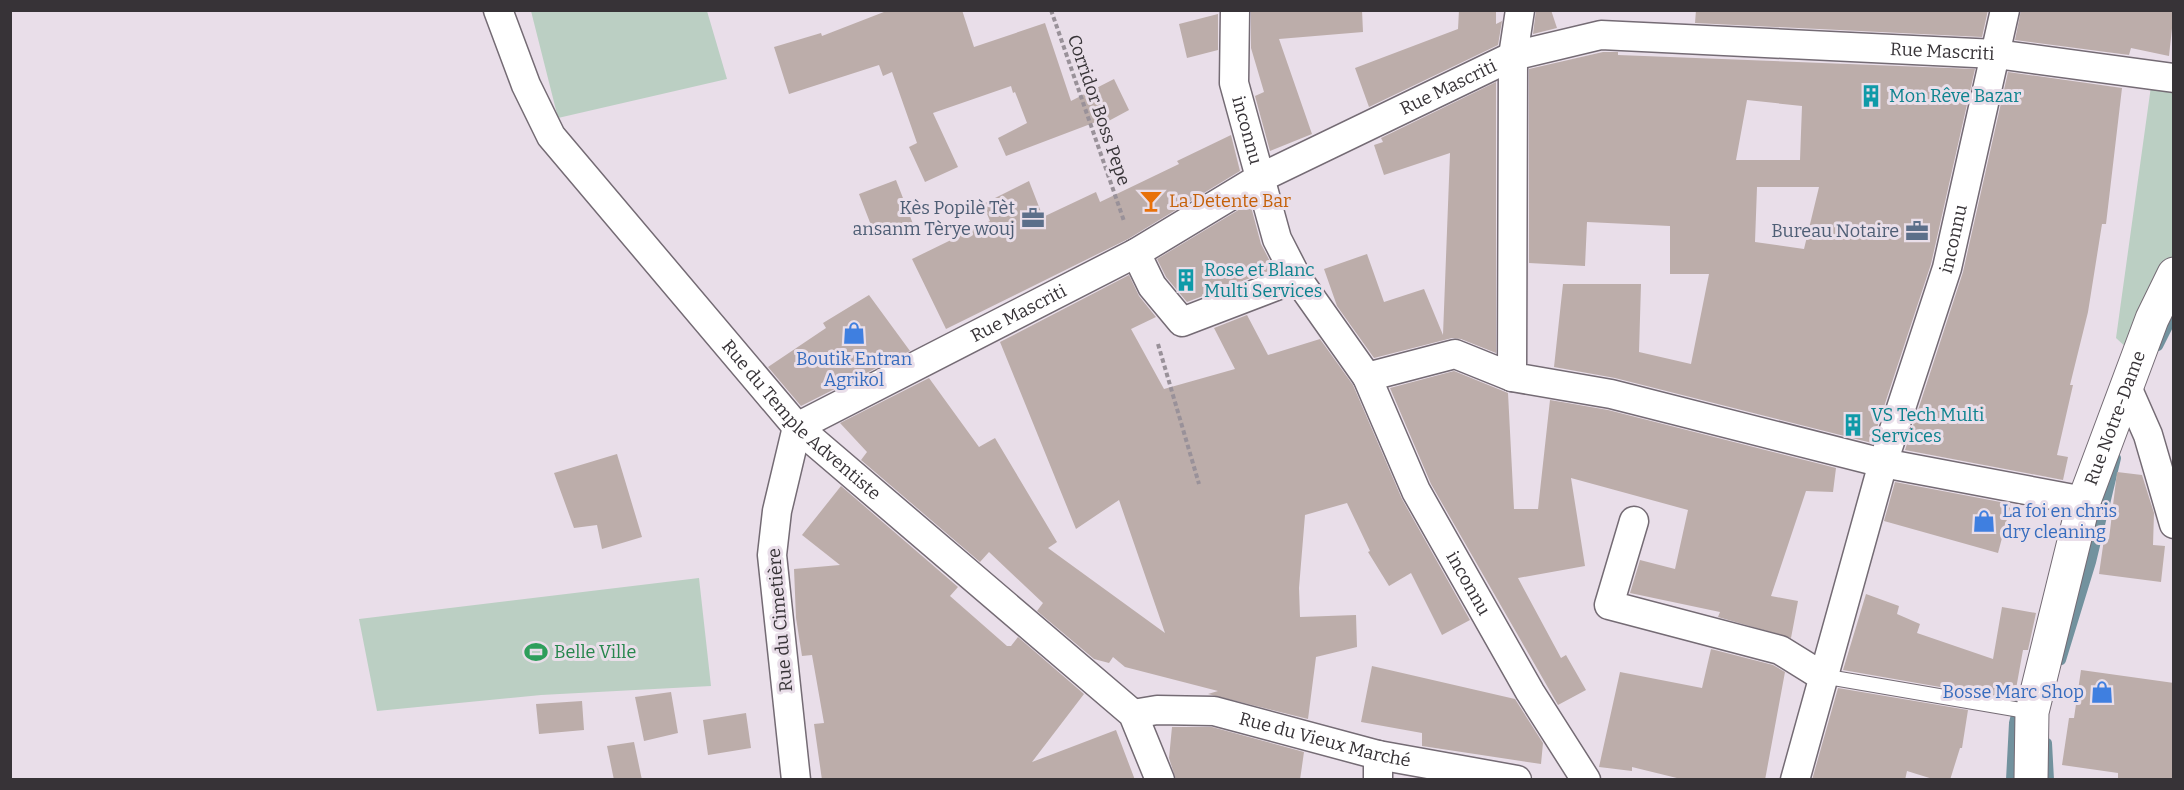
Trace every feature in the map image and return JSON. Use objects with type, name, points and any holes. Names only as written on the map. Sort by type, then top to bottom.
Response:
[{"type":"street","name":"Rue du Temple Adventiste","points":[[498,10],[526,85],[551,136],[621,222],[796,427],[1132,714],[1160,780]]},
{"type":"street","name":"inconnu","points":[[1235,10],[1234,83],[1276,239],[1297,278],[1367,377],[1422,502],[1530,692],[1586,780]]},
{"type":"street","points":[[1512,377],[1513,56],[1520,10]]},
{"type":"street","name":"inconnu","points":[[1795,780],[1882,463],[1947,268],[2005,10]]},
{"type":"street","name":"Rue Mascriti","points":[[796,427],[1136,253],[1260,178],[1513,56],[1601,35],[1996,54],[2174,78]]},
{"type":"street","points":[[1136,253],[1152,286],[1182,322],[1297,278]]},
{"type":"street","name":"Rue Notre-Dame","points":[[2031,780],[2032,712],[2084,501],[2126,385],[2174,274]]},
{"type":"street","points":[[1367,377],[1455,354],[1512,377],[1611,394],[1882,463],[2084,501]]},
{"type":"street","points":[[2126,385],[2148,435],[2174,524]]},
{"type":"street","name":"Rue du Cimetière","points":[[796,427],[777,511],[771,555],[796,780]]},
{"type":"street","points":[[1634,521],[1609,605],[1780,650],[1822,676]]},
{"type":"street","name":"Rue du Vieux Marché","points":[[1132,714],[1157,710],[1214,711],[1378,767],[1517,780]]},
{"type":"lane","points":[[1822,676],[2032,712]]},
{"type":"path","name":"Corridor Boss Pepe","points":[[1051,10],[1095,145],[1136,253]]},
{"type":"path","points":[[1157,339],[1199,484]]},
{"type":"green space","points":[[531,11],[707,11],[727,79],[558,118]]},
{"type":"green space","points":[[2152,79],[2173,85],[2173,255],[2130,351],[2116,338]]},
{"type":"green space","name":"Belle Ville","points":[[699,578],[711,686],[541,695],[377,711],[359,619]]},
{"type":"building","points":[[889,10],[962,10],[974,47],[1045,23],[1071,101],[1114,79],[1129,110],[1103,124],[1101,120],[1006,156],[998,138],[1027,123],[1011,86],[933,113],[958,167],[925,182],[909,147],[917,143],[892,72],[883,76],[879,65],[789,94],[774,47],[821,33],[822,36]]},
{"type":"building","points":[[1251,10],[1362,10],[1363,32],[1279,39],[1312,134],[1270,151],[1255,96],[1264,92],[1251,48]]},
{"type":"building","points":[[1459,10],[1496,10],[1496,24],[1502,21],[1498,45],[1369,107],[1355,68],[1458,29]]},
{"type":"building","points":[[1536,10],[1551,10],[1557,28],[1533,34]]},
{"type":"building","points":[[1696,10],[1988,10],[1982,37],[1695,23]]},
{"type":"building","points":[[2021,10],[2174,10],[2169,56],[2131,48],[2129,55],[2015,40]]},
{"type":"building","points":[[1218,14],[1218,50],[1187,58],[1179,24]]},
{"type":"building","points":[[1603,52],[1618,52],[1618,55],[1975,69],[1931,264],[1872,443],[1615,378],[1554,367],[1563,284],[1641,284],[1639,352],[1691,364],[1709,274],[1670,274],[1670,226],[1587,222],[1585,266],[1529,263],[1529,69]],"holes":[[[1747,100],[1802,106],[1800,160],[1736,160]],[[1757,187],[1819,187],[1804,249],[1755,242]]]},
{"type":"building","points":[[2008,72],[2122,88],[2106,224],[2102,224],[2088,312],[2070,385],[2073,385],[2057,455],[2068,457],[2063,480],[1905,450],[1963,272]]},
{"type":"building","points":[[1496,82],[1496,353],[1461,339],[1452,338],[1374,358],[1337,306],[1324,269],[1367,254],[1384,302],[1424,289],[1443,335],[1450,153],[1384,175],[1374,145],[1383,142],[1381,138]]},
{"type":"building","points":[[1231,135],[1240,171],[1128,239],[946,329],[912,259],[990,221],[983,204],[1029,181],[1043,217],[1096,192],[1100,202],[1179,164],[1177,161]]},
{"type":"building","points":[[896,180],[913,224],[876,238],[859,194]]},
{"type":"building","points":[[1250,203],[1261,244],[1274,269],[1187,302],[1166,277],[1157,259]]},
{"type":"building","points":[[1129,275],[1139,296],[1156,317],[1131,329],[1164,389],[1235,369],[1214,328],[1247,315],[1268,355],[1320,339],[1353,385],[1402,499],[1470,620],[1442,635],[1411,573],[1389,586],[1368,552],[1370,551],[1347,503],[1305,515],[1299,588],[1300,617],[1356,615],[1357,647],[1316,657],[1308,719],[1208,694],[1218,691],[1125,667],[1113,657],[1109,663],[1094,659],[1037,611],[1043,603],[989,552],[980,562],[861,460],[867,452],[840,423],[929,378],[979,447],[995,438],[1057,542],[1048,548],[1165,633],[1119,500],[1076,529],[1000,342]]},
{"type":"building","points":[[869,295],[910,351],[801,406],[768,367],[826,328],[823,323]]},
{"type":"building","points":[[1454,371],[1508,393],[1514,509],[1538,509],[1550,400],[1608,410],[1836,468],[1833,492],[1806,491],[1771,596],[1798,601],[1791,638],[1718,617],[1720,612],[1630,593],[1640,560],[1675,569],[1688,510],[1571,478],[1585,566],[1518,578],[1561,658],[1566,655],[1586,690],[1558,705],[1431,484],[1390,388]]},
{"type":"building","points":[[617,454],[642,537],[602,549],[597,525],[574,528],[554,473]]},
{"type":"building","points":[[2117,472],[2142,475],[2154,513],[2153,545],[2165,546],[2161,582],[2099,574],[2104,539],[2109,539]]},
{"type":"building","points":[[1895,482],[2011,504],[1998,553],[1884,521]]},
{"type":"building","points":[[841,486],[958,587],[950,596],[1007,646],[1011,646],[1018,637],[1084,694],[1032,762],[1116,730],[1135,780],[822,780],[814,724],[824,723],[812,655],[802,656],[796,618],[794,569],[840,565],[802,535]]},
{"type":"building","points":[[1866,594],[1899,606],[1897,614],[1920,624],[1917,633],[1993,659],[2002,607],[2036,613],[2028,650],[2023,650],[2014,700],[1843,670]]},
{"type":"building","points":[[1711,649],[1773,665],[1785,672],[1765,780],[1685,780],[1632,767],[1632,771],[1599,767],[1620,672],[1702,688]]},
{"type":"building","points":[[1372,666],[1515,699],[1543,743],[1541,764],[1422,746],[1422,733],[1361,722]]},
{"type":"building","points":[[2081,670],[2174,683],[2174,780],[2118,780],[2118,773],[2062,765],[2069,718],[2074,718]]},
{"type":"building","points":[[1838,688],[1968,710],[1962,748],[1960,748],[1950,780],[1936,780],[1907,771],[1905,780],[1812,780]]},
{"type":"building","points":[[671,692],[678,733],[644,741],[635,697]]},
{"type":"building","points":[[582,701],[584,730],[539,734],[536,704]]},
{"type":"building","points":[[746,713],[751,748],[708,755],[703,720]]},
{"type":"building","points":[[1172,727],[1212,727],[1304,752],[1300,780],[1176,780],[1169,758]]},
{"type":"building","points":[[634,742],[642,780],[614,780],[607,746]]},
{"type":"waterway","points":[[2158,346],[2174,314]]},
{"type":"waterway","points":[[2061,660],[2091,562],[2116,458]]},
{"type":"waterway","points":[[2011,780],[2014,723],[2019,703]]},
{"type":"waterway","points":[[2047,743],[2049,780]]},
{"type":"place","name":"Mon Rêve Bazar","points":[[1871,96]]},
{"type":"place","name":"La Detente Bar","points":[[1151,201]]},
{"type":"place","name":"Kès Popilè Tèt ansanm Tèrye wouj","points":[[1033,218]]},
{"type":"place","name":"Bureau Notaire","points":[[1917,231]]},
{"type":"place","name":"Rose et Blanc Multi Services","points":[[1186,280]]},
{"type":"place","name":"Boutik Entran Agrikol","points":[[854,333]]},
{"type":"place","name":"VS Tech Multi Services","points":[[1853,425]]},
{"type":"place","name":"La foi en chris dry cleaning","points":[[1984,521]]},
{"type":"place","name":"Belle Ville","points":[[536,652]]},
{"type":"place","name":"Bosse Marc Shop","points":[[2102,692]]}]
